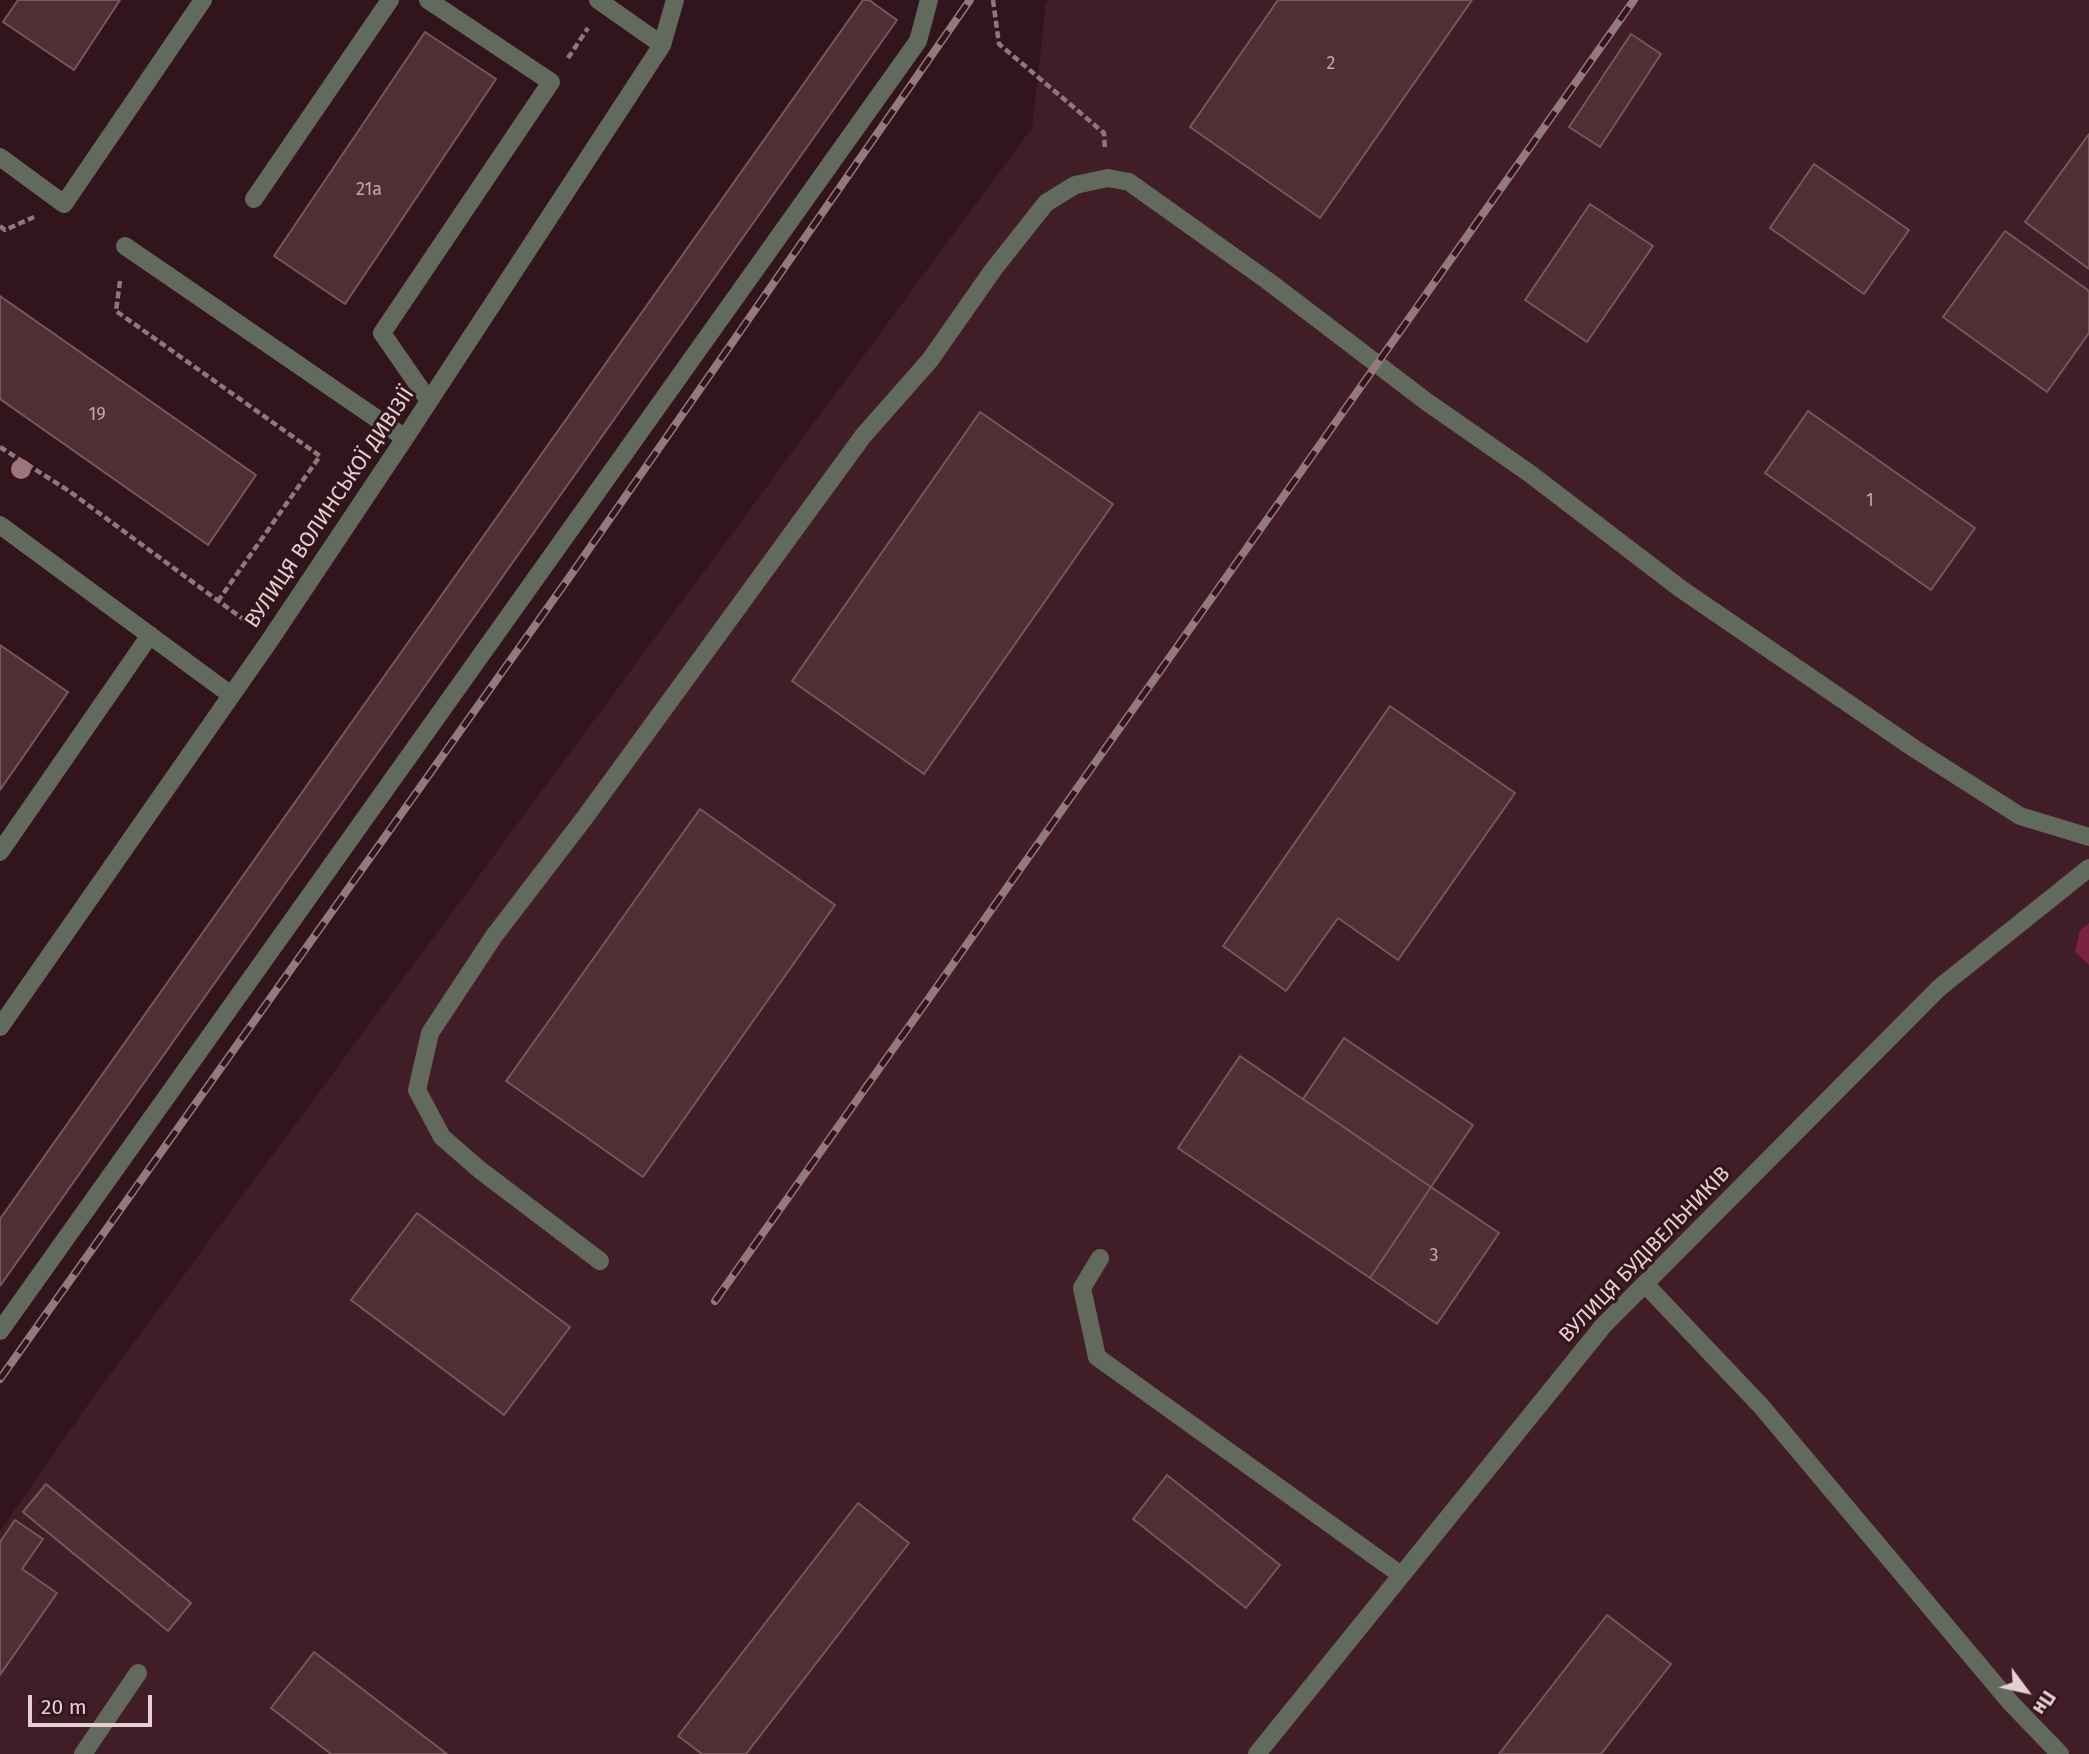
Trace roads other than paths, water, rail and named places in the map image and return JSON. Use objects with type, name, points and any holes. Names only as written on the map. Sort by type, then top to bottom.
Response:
[{"type":"street","points":[[0,157],[64,204],[204,0]]},
{"type":"street","points":[[254,199],[390,0]]},
{"type":"street","points":[[428,0],[551,82],[382,333],[429,401]]},
{"type":"street","name":"ВУЛИЦЯ ВОЛИНСЬКОЇ ДИВІЗІЇ","points":[[0,1027],[270,640],[405,438],[662,45],[675,0]]},
{"type":"street","points":[[0,1331],[918,41],[929,0]]},
{"type":"street","points":[[601,2],[662,45]]},
{"type":"street","points":[[600,1261],[442,1138],[417,1090],[430,1033],[494,936],[583,820],[863,436],[930,359],[993,270],[1046,203],[1075,185],[1108,178],[1129,182],[1268,281],[1427,402],[1529,473],[1681,589],[1915,749],[2020,816],[2089,837]]},
{"type":"street","points":[[125,246],[405,438]]},
{"type":"street","points":[[0,525],[232,695]]},
{"type":"street","points":[[0,852],[150,635]]},
{"type":"street","name":"ВУЛИЦЯ БУДІВЕЛЬНИКІВ","points":[[1257,1754],[1603,1326],[1939,988],[2089,868]]},
{"type":"street","points":[[1100,1258],[1082,1288],[1097,1357],[1401,1575]]},
{"type":"street","points":[[1645,1284],[1761,1406],[2010,1702],[2060,1754]]},
{"type":"street","points":[[83,1754],[138,1673]]},
{"type":"railway","points":[[0,1379],[573,572],[970,0]]},
{"type":"railway","points":[[715,1301],[1634,0]]}]
